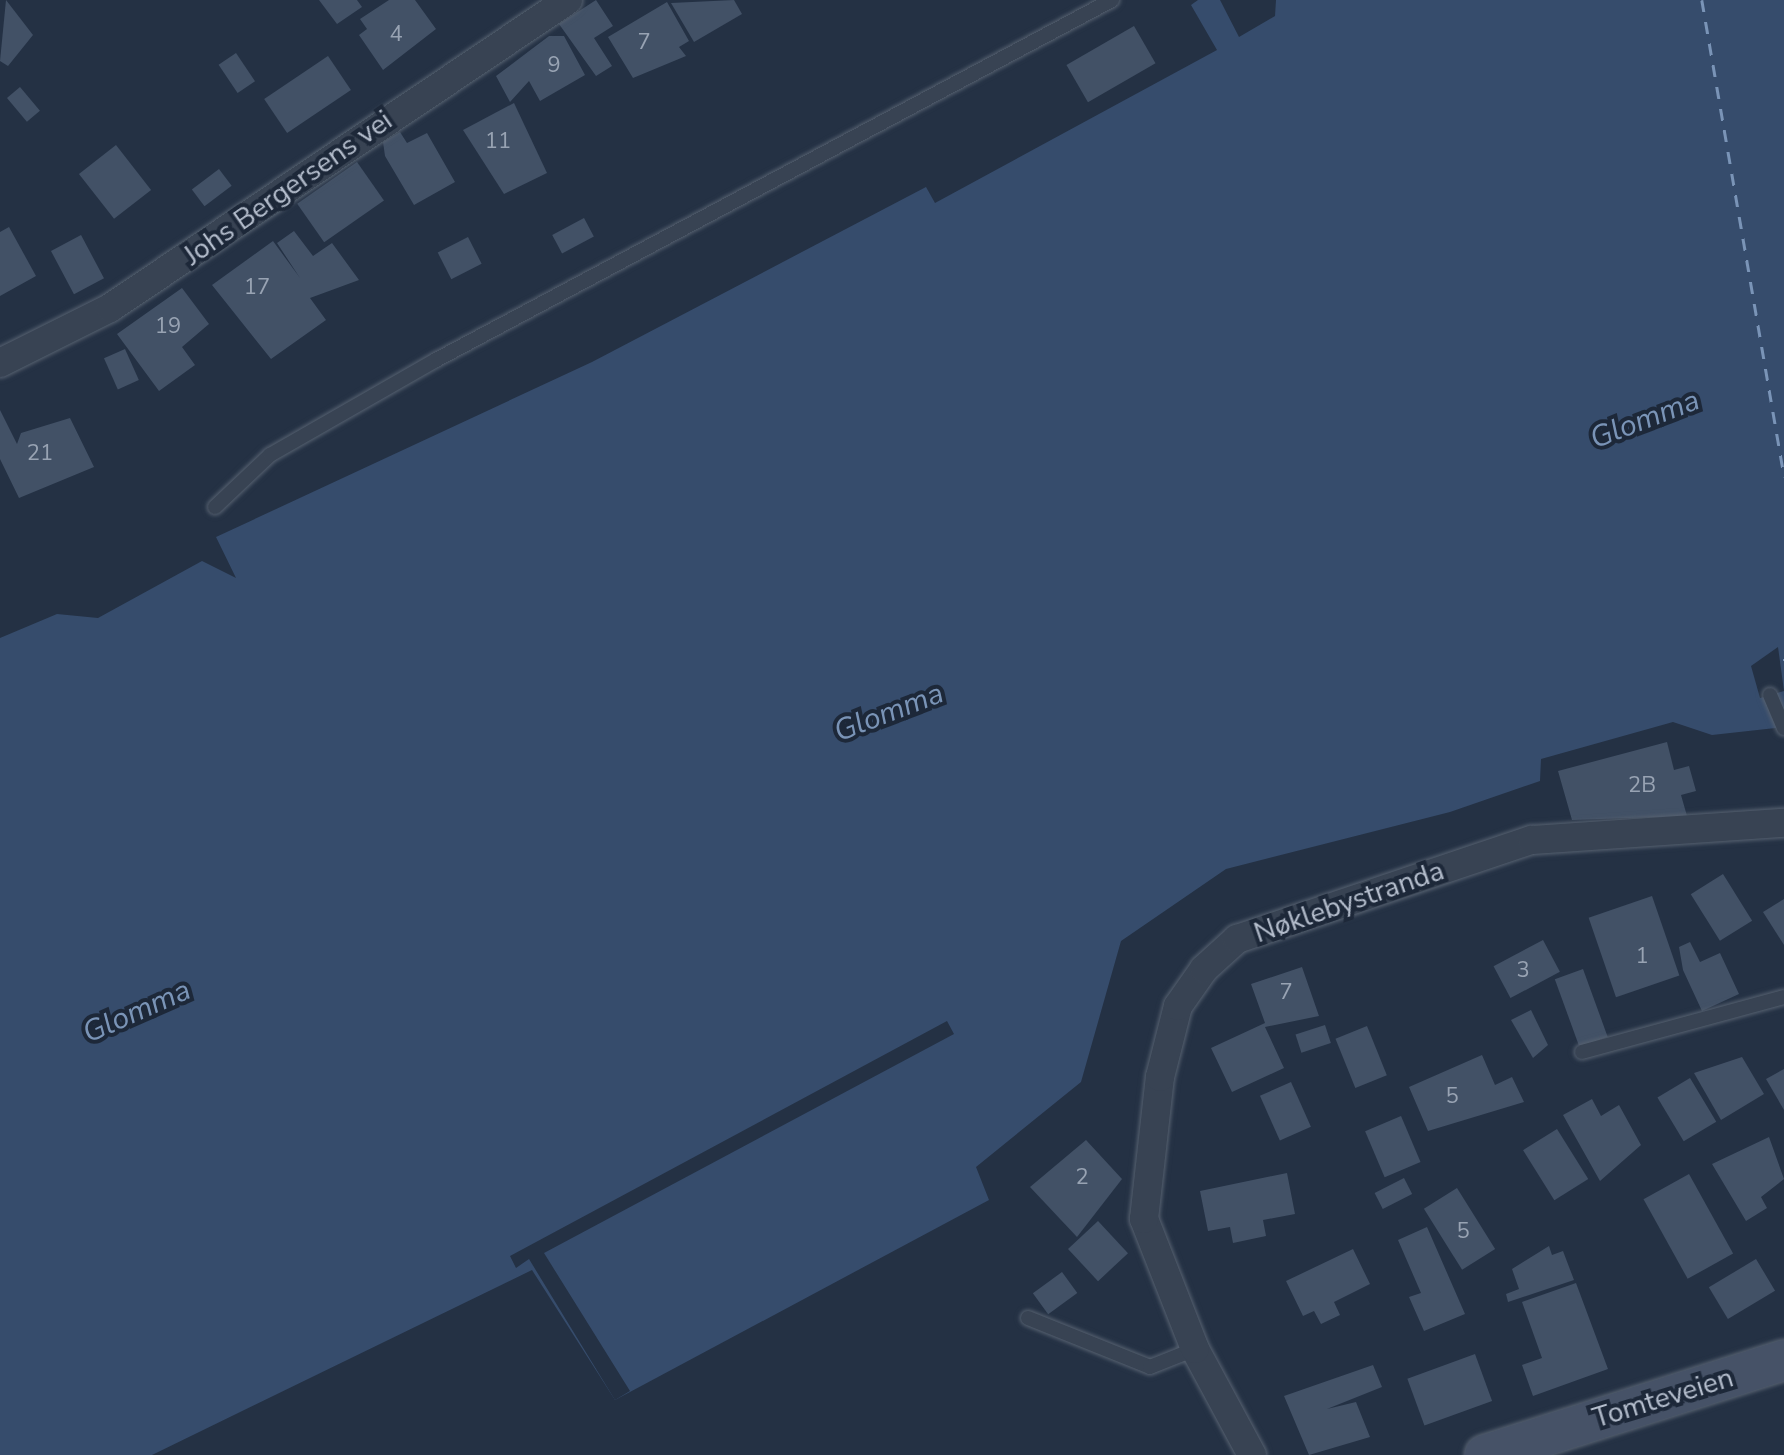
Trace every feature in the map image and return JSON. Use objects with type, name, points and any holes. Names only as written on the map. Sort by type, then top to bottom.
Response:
[{"type":"street","name":"Johs Bergersens vei","points":[[0,362],[110,308],[568,0]]},
{"type":"street","name":"Nøklebystranda","points":[[1252,1455],[1195,1349],[1144,1218],[1144,1160],[1178,1006],[1237,940],[1532,840],[1784,824]]},
{"type":"street","name":"Tomteveien","points":[[1485,1455],[1784,1360]]},
{"type":"lane","points":[[215,507],[270,455],[436,360],[1112,0]]},
{"type":"lane","points":[[1770,695],[1784,728]]},
{"type":"lane","points":[[1582,1052],[1784,996]]},
{"type":"lane","points":[[1028,1318],[1150,1367],[1195,1349]]},
{"type":"water","name":"Glomma","points":[[1198,0],[1220,0],[1239,37],[1275,16],[1276,0],[1784,0],[1784,727],[1712,735],[1673,722],[1541,759],[1540,781],[1450,812],[1226,869],[1121,941],[1081,1082],[976,1167],[989,1200],[615,1400],[532,1270],[152,1455],[0,1455],[0,638],[57,614],[98,618],[202,561],[236,578],[216,537],[592,362],[926,187],[935,203],[1217,50],[1191,5]]},
{"type":"pier","points":[[1778,647],[1784,691],[1760,698],[1751,666]]},
{"type":"pier","points":[[947,1021],[954,1034],[544,1253],[630,1391],[615,1400],[529,1259],[516,1268],[510,1256]]},
{"type":"building","points":[[6,0],[33,35],[8,66],[0,61]]},
{"type":"building","points":[[319,0],[357,0],[362,7],[337,24]]},
{"type":"building","points":[[389,0],[415,0],[436,29],[383,70],[359,35],[367,29],[360,19]]},
{"type":"building","points":[[596,0],[613,26],[594,38],[612,66],[596,76],[559,24]]},
{"type":"building","points":[[734,0],[742,14],[694,42],[671,3]]},
{"type":"building","points":[[667,2],[689,41],[679,47],[686,56],[633,78],[608,37]]},
{"type":"building","points":[[1134,26],[1156,63],[1088,102],[1066,65]]},
{"type":"building","points":[[549,36],[564,36],[585,75],[540,101],[529,81],[510,102],[496,76]]},
{"type":"building","points":[[236,53],[255,81],[238,93],[219,65]]},
{"type":"building","points":[[328,56],[351,90],[287,133],[264,99]]},
{"type":"building","points":[[20,87],[40,111],[27,122],[7,98]]},
{"type":"building","points":[[514,103],[547,173],[504,194],[463,130]]},
{"type":"building","points":[[400,132],[407,143],[427,133],[455,182],[414,205],[385,156],[383,142]]},
{"type":"building","points":[[116,145],[151,190],[114,219],[79,174]]},
{"type":"building","points":[[357,162],[384,201],[324,242],[297,204]]},
{"type":"building","points":[[219,169],[232,186],[204,206],[192,189]]},
{"type":"building","points":[[584,218],[594,237],[562,253],[552,235]]},
{"type":"building","points":[[9,227],[36,276],[0,296],[0,232]]},
{"type":"building","points":[[294,231],[313,256],[332,243],[359,280],[310,298],[326,320],[271,359],[212,285],[273,241],[300,278],[277,243]]},
{"type":"building","points":[[81,235],[104,278],[74,294],[51,251]]},
{"type":"building","points":[[468,237],[482,264],[451,279],[438,252]]},
{"type":"building","points":[[182,288],[209,324],[182,347],[195,365],[159,391],[117,334]]},
{"type":"building","points":[[125,349],[139,380],[118,389],[104,358]]},
{"type":"building","points":[[0,410],[17,444],[21,433],[70,418],[94,467],[19,498],[0,459]]},
{"type":"building","points":[[1667,742],[1674,770],[1689,766],[1696,791],[1681,795],[1687,816],[1572,820],[1558,771]]},
{"type":"building","points":[[1723,874],[1752,921],[1720,941],[1691,894]]},
{"type":"building","points":[[1652,896],[1679,975],[1616,997],[1589,918]]},
{"type":"building","points":[[1784,899],[1784,945],[1763,912]]},
{"type":"building","points":[[1543,940],[1560,972],[1510,998],[1494,966]]},
{"type":"building","points":[[1690,942],[1700,962],[1720,953],[1739,994],[1702,1011],[1683,970],[1679,947]]},
{"type":"building","points":[[1302,967],[1319,1016],[1265,1027],[1284,1068],[1232,1092],[1211,1048],[1265,1023],[1251,984]]},
{"type":"building","points":[[1583,969],[1608,1037],[1579,1047],[1555,979]]},
{"type":"building","points":[[1531,1010],[1548,1045],[1533,1058],[1511,1020]]},
{"type":"building","points":[[1325,1025],[1331,1043],[1301,1053],[1296,1035]]},
{"type":"building","points":[[1367,1026],[1387,1075],[1355,1088],[1335,1039]]},
{"type":"building","points":[[1482,1055],[1495,1085],[1512,1077],[1524,1102],[1428,1131],[1409,1087]]},
{"type":"building","points":[[1742,1057],[1764,1094],[1721,1120],[1694,1073]]},
{"type":"building","points":[[1784,1069],[1784,1110],[1766,1079]]},
{"type":"building","points":[[1690,1078],[1716,1122],[1684,1141],[1657,1098]]},
{"type":"building","points":[[1291,1082],[1311,1127],[1280,1141],[1260,1096]]},
{"type":"building","points":[[1592,1099],[1601,1116],[1619,1105],[1641,1145],[1600,1181],[1563,1115]]},
{"type":"building","points":[[1401,1116],[1421,1162],[1385,1177],[1365,1131]]},
{"type":"building","points":[[1557,1129],[1588,1179],[1554,1200],[1523,1150]]},
{"type":"building","points":[[1769,1137],[1784,1179],[1761,1197],[1767,1208],[1746,1221],[1712,1164]]},
{"type":"building","points":[[1086,1140],[1122,1179],[1077,1237],[1030,1187]]},
{"type":"building","points":[[1287,1173],[1295,1214],[1263,1220],[1266,1236],[1233,1243],[1230,1227],[1208,1231],[1200,1191]]},
{"type":"building","points":[[1689,1174],[1733,1254],[1688,1279],[1644,1199]]},
{"type":"building","points":[[1404,1178],[1412,1194],[1383,1209],[1375,1193]]},
{"type":"building","points":[[1457,1188],[1495,1249],[1462,1270],[1424,1209]]},
{"type":"building","points":[[1098,1221],[1128,1253],[1098,1281],[1068,1249]]},
{"type":"building","points":[[1427,1227],[1465,1314],[1424,1331],[1409,1297],[1421,1293],[1398,1240]]},
{"type":"building","points":[[1549,1246],[1552,1255],[1563,1251],[1574,1280],[1508,1302],[1506,1294],[1519,1289],[1512,1269]]},
{"type":"building","points":[[1353,1249],[1370,1284],[1334,1302],[1340,1315],[1321,1324],[1314,1311],[1303,1316],[1286,1281]]},
{"type":"building","points":[[1756,1259],[1775,1291],[1728,1319],[1709,1287]]},
{"type":"building","points":[[1062,1272],[1077,1293],[1048,1314],[1033,1293]]},
{"type":"building","points":[[1576,1283],[1608,1369],[1533,1396],[1522,1365],[1542,1358],[1522,1302]]},
{"type":"building","points":[[1475,1354],[1492,1401],[1424,1426],[1407,1379]]},
{"type":"building","points":[[1373,1365],[1382,1387],[1327,1409],[1356,1402],[1370,1437],[1309,1455],[1284,1396]]},
{"type":"ferry route","points":[[1702,0],[1784,477]]}]
